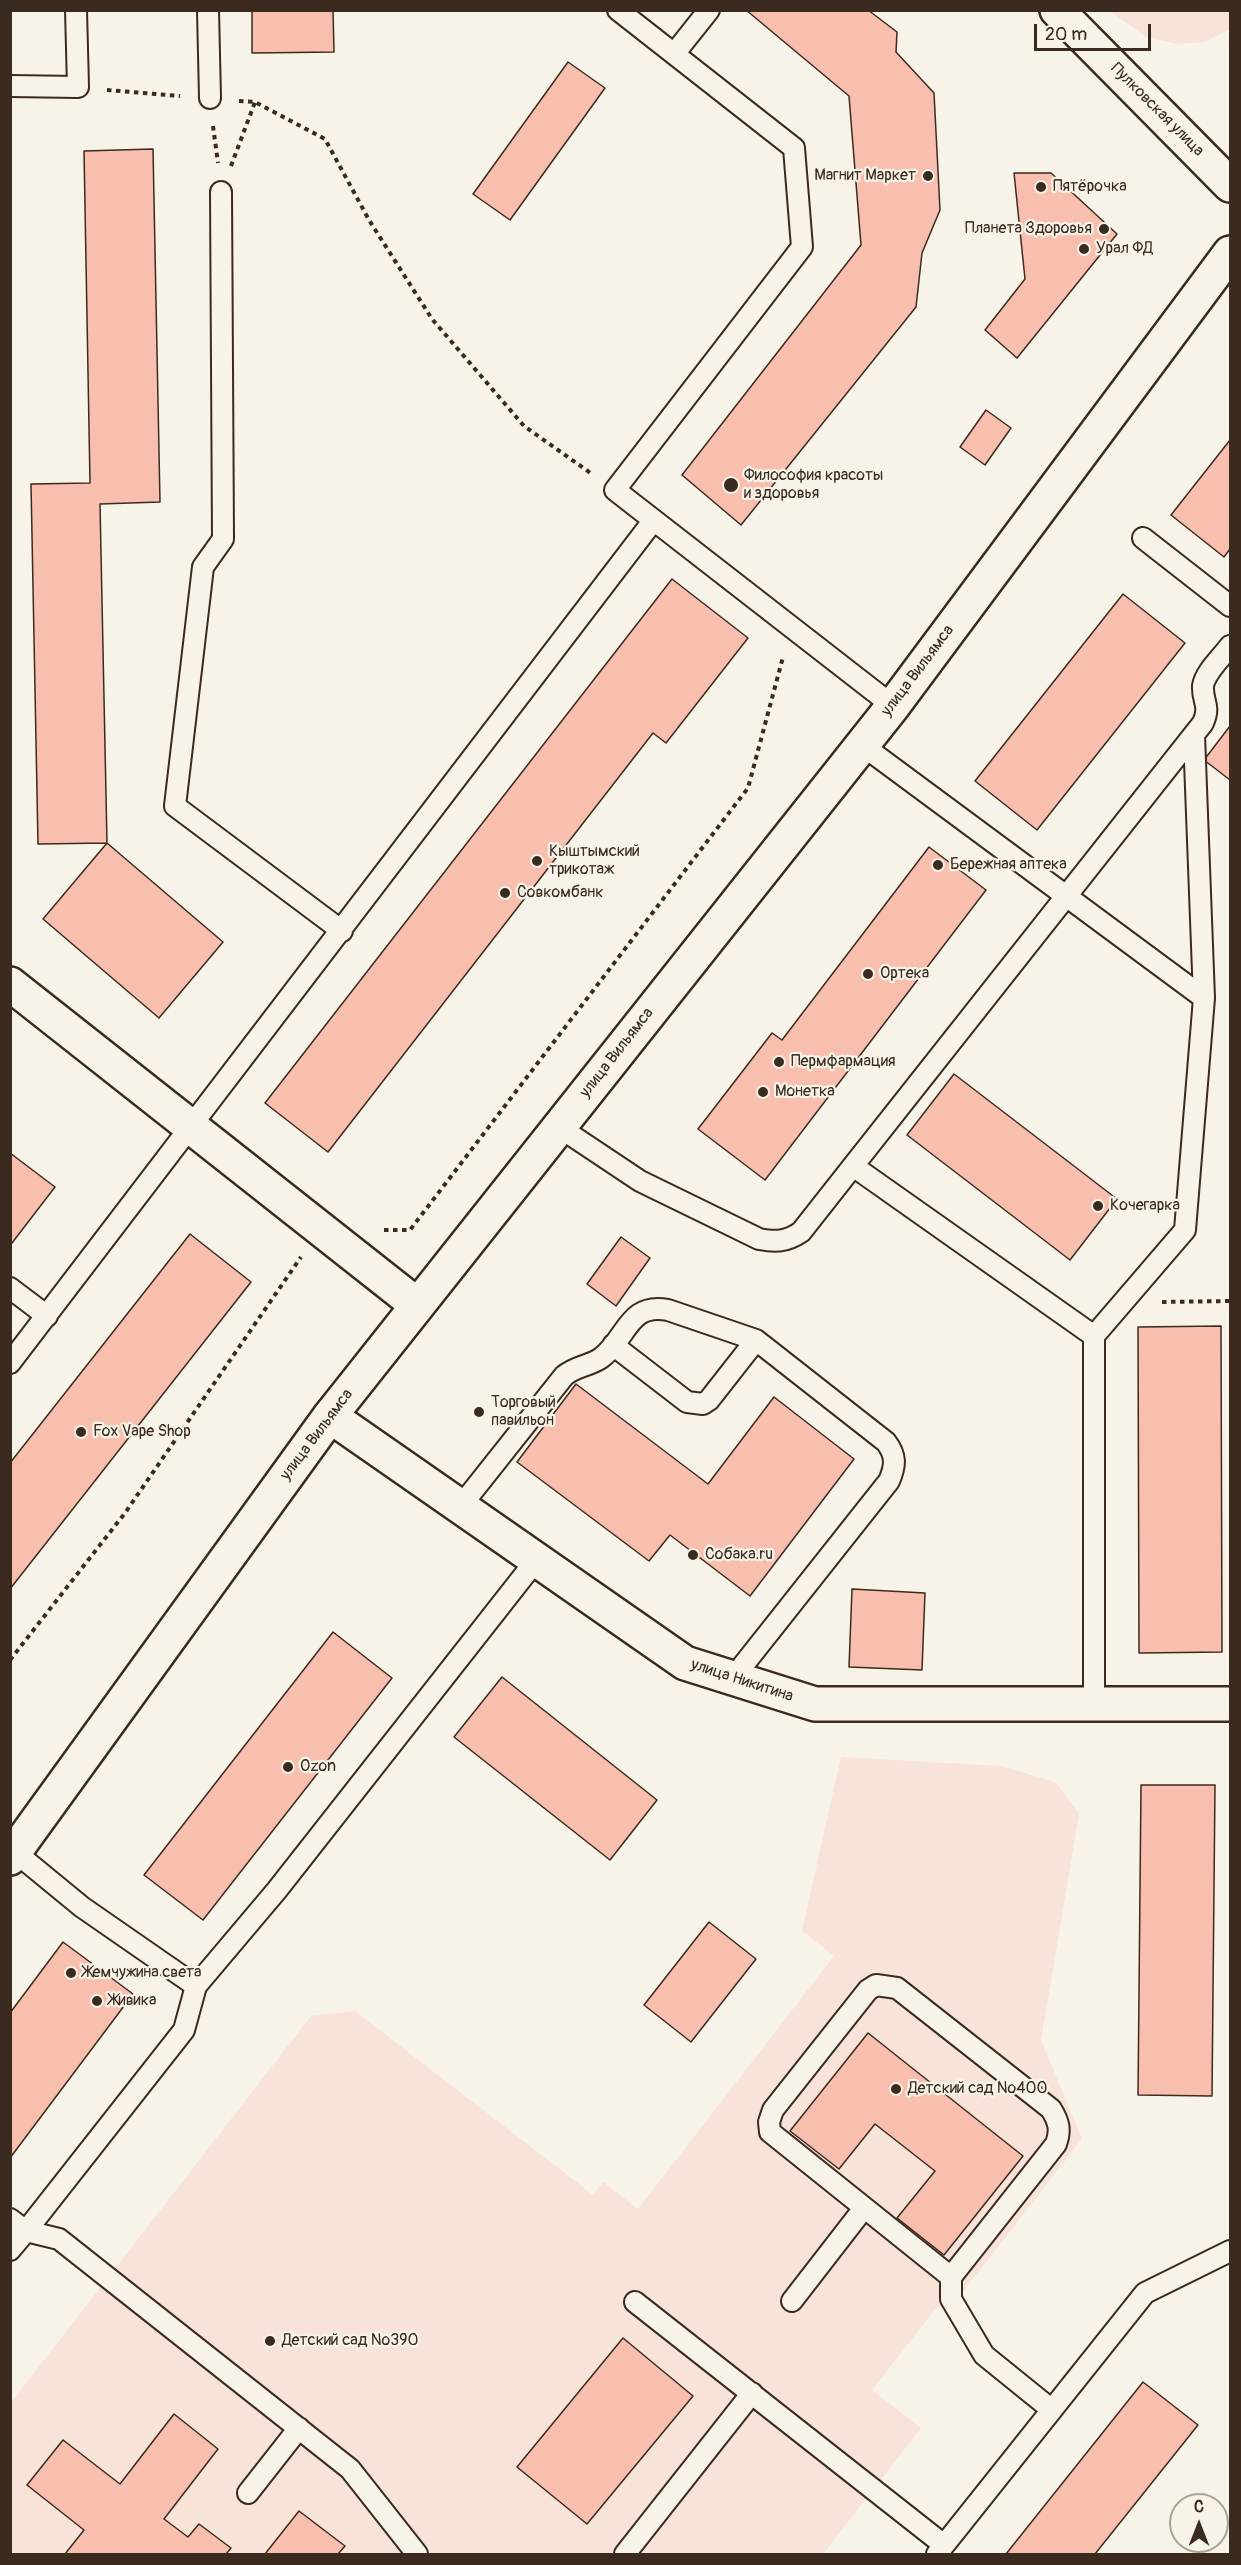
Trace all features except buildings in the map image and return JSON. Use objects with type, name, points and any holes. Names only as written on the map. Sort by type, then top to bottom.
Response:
[{"type":"street","name":"Пулковская улица","points":[[1057,10],[1230,184]]},
{"type":"street","name":"улица Вильямса","points":[[13,1855],[330,1416],[893,706],[1230,253]]},
{"type":"street","points":[[10,984],[417,1305]]},
{"type":"street","name":"улица Никитина","points":[[330,1416],[685,1663],[814,1704],[1095,1704],[1226,1709]]},
{"type":"lane","points":[[10,86],[78,87],[76,10]]},
{"type":"lane","points":[[208,10],[210,98]]},
{"type":"lane","points":[[618,10],[794,148],[802,248],[615,490],[893,706]]},
{"type":"lane","points":[[674,54],[709,10]]},
{"type":"lane","points":[[221,192],[223,539],[203,567],[175,806],[342,931]]},
{"type":"lane","points":[[10,1363],[192,1128],[653,521]]},
{"type":"lane","points":[[1143,538],[1230,606]]},
{"type":"lane","points":[[559,1127],[640,1181],[759,1239],[776,1242],[789,1240],[801,1232],[1194,735],[1208,712],[1203,685],[1207,676],[1230,646]]},
{"type":"lane","points":[[1095,1704],[1095,1336],[1185,1230],[1204,998],[1194,735]]},
{"type":"lane","points":[[862,745],[1204,998]]},
{"type":"lane","points":[[853,1166],[1095,1336]]},
{"type":"lane","points":[[10,1288],[47,1316]]},
{"type":"lane","points":[[460,1507],[564,1376],[573,1368],[598,1360],[642,1310],[654,1307],[756,1340],[886,1442],[894,1453],[894,1469],[889,1481],[734,1678]]},
{"type":"lane","points":[[613,1345],[687,1402],[695,1405],[709,1400],[756,1340]]},
{"type":"lane","points":[[10,2250],[18,2225],[184,2030],[196,1986],[277,1890],[537,1560]]},
{"type":"lane","points":[[13,1855],[82,1907],[196,1986]]},
{"type":"lane","points":[[951,2277],[770,2132],[768,2122],[773,2110],[868,1990],[876,1984],[897,1988],[1051,2109],[1058,2120],[1059,2133],[1056,2144],[951,2277],[951,2299],[984,2355],[1052,2410]]},
{"type":"lane","points":[[792,2301],[864,2208]]},
{"type":"lane","points":[[18,2225],[59,2239],[351,2469],[417,2554]]},
{"type":"lane","points":[[635,2302],[752,2393],[941,2550],[1145,2293],[1230,2252]]},
{"type":"lane","points":[[625,2554],[752,2393]]},
{"type":"lane","points":[[248,2493],[299,2428]]},
{"type":"path","points":[[78,87],[255,102],[325,139],[369,220],[432,319],[524,426],[615,490]]},
{"type":"path","points":[[210,98],[221,192]]},
{"type":"path","points":[[221,192],[255,102]]},
{"type":"path","points":[[376,1230],[410,1230],[748,788],[791,627]]},
{"type":"path","points":[[10,1660],[125,1513],[320,1229]]},
{"type":"path","points":[[1124,1302],[1230,1302]]},
{"type":"shaded area","points":[[1110,11],[1230,11],[1230,29],[1205,42],[1177,44],[1146,37]]},
{"type":"shaded area","points":[[841,1757],[1001,1766],[1055,1782],[1079,1813],[1041,2040],[1082,2139],[962,2293],[936,2308],[872,2390],[921,2428],[823,2554],[11,2554],[10,2404],[311,2016],[355,2011],[593,2195],[603,2182],[638,2209],[834,1956],[802,1931]]},
{"type":"place","name":"Магнит Маркет","points":[[928,176]]},
{"type":"place","name":"Пятёрочка","points":[[1041,187]]},
{"type":"place","name":"Планета Здоровья","points":[[1104,229]]},
{"type":"place","name":"Урал ФД","points":[[1084,249]]},
{"type":"place","name":"Философия красоты и здоровья","points":[[731,485]]},
{"type":"place","name":"Кыштымский трикотаж","points":[[537,861]]},
{"type":"place","name":"Бережная аптека","points":[[938,865]]},
{"type":"place","name":"Совкомбанк","points":[[505,893]]},
{"type":"place","name":"Ортека","points":[[868,974]]},
{"type":"place","name":"Пермфармация","points":[[779,1062]]},
{"type":"place","name":"Монетка","points":[[763,1092]]},
{"type":"place","name":"Кочегарка","points":[[1098,1206]]},
{"type":"place","name":"Торговый павильон","points":[[479,1412]]},
{"type":"place","name":"Fox Vape Shop","points":[[81,1432]]},
{"type":"place","name":"Собака.ru","points":[[693,1555]]},
{"type":"place","name":"Ozon","points":[[288,1767]]},
{"type":"place","name":"Жемчужина света","points":[[71,1973]]},
{"type":"place","name":"Живика","points":[[97,2001]]},
{"type":"place","name":"Детский сад №400","points":[[896,2089]]},
{"type":"place","name":"Детский сад №390","points":[[270,2341]]}]
